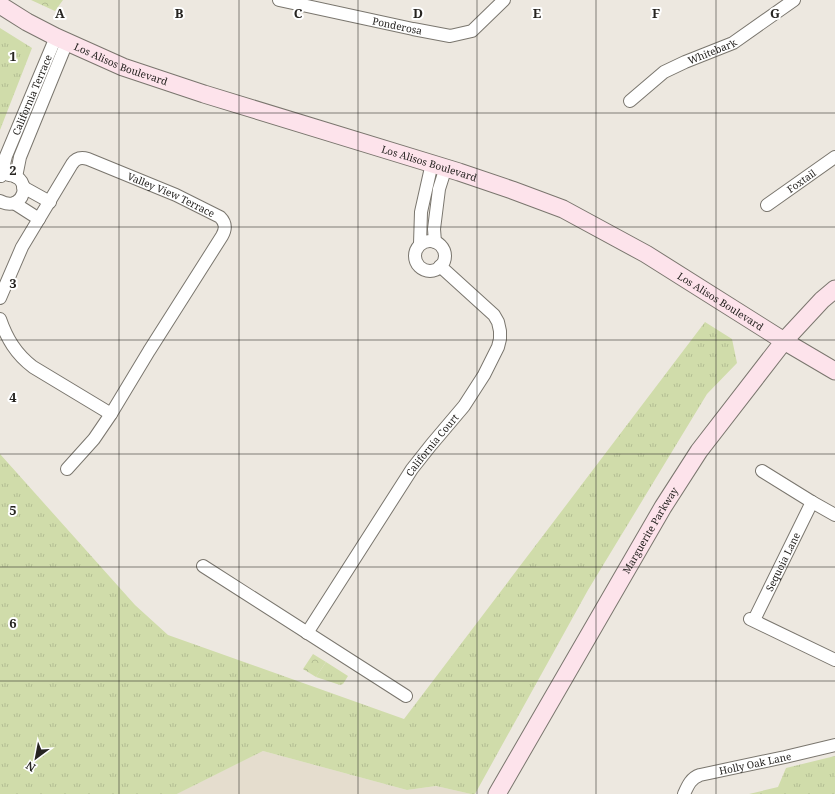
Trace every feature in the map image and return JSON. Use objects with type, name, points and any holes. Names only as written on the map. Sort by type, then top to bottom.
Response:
[{"type":"main road","name":"Los Alisos Boulevard","points":[[0,5],[27,22],[62,40],[123,67],[439,165],[563,209],[646,254],[784,341],[835,370]]},
{"type":"main road","name":"Marguerite Parkway","points":[[497,794],[663,507],[699,451],[784,341],[822,300],[835,289]]},
{"type":"street","name":"Ponderosa","points":[[279,0],[450,36],[472,31],[504,0]]},
{"type":"street","name":"Whitebark","points":[[630,101],[664,72],[685,62],[734,43],[794,0]]},
{"type":"street","name":"California Terrace","points":[[1,177],[6,175],[16,176],[20,158],[62,40]]},
{"type":"street","name":"California Terrace","points":[[1,177],[6,156],[62,40]]},
{"type":"street","name":"Foxtail","points":[[767,205],[835,157]]},
{"type":"street","name":"Valley View Terrace","points":[[0,298],[22,247],[74,161],[77,159],[84,158],[187,201],[220,217],[225,224],[222,236],[111,414],[94,438],[67,469]]},
{"type":"street","points":[[435,242],[434,228],[439,190],[439,165]]},
{"type":"street","points":[[420,244],[428,241],[435,242],[441,247],[444,252],[444,257],[440,266],[436,269],[426,270],[418,264],[415,255],[420,244],[421,212],[439,165]]},
{"type":"street","points":[[14,204],[22,197],[23,192],[23,187],[16,176]]},
{"type":"street","points":[[23,187],[50,202]]},
{"type":"street","points":[[0,202],[4,204],[14,204],[39,219]]},
{"type":"street","name":"California Court","points":[[307,633],[412,470],[464,406],[484,375],[498,347],[500,330],[494,315],[440,266]]},
{"type":"street","points":[[0,319],[12,344],[24,360],[33,367],[111,414]]},
{"type":"street","points":[[762,471],[835,515]]},
{"type":"street","name":"Sequoia Lane","points":[[812,502],[752,620],[835,660]]},
{"type":"street","points":[[203,566],[406,696]]},
{"type":"street","name":"Holly Oak Lane","points":[[684,794],[692,779],[700,775],[835,745]]},
{"type":"shaded area","points":[[263,751],[407,790],[436,786],[471,794],[177,794]]},
{"type":"green space","points":[[31,0],[63,0],[55,11]]},
{"type":"green space","points":[[0,28],[32,48],[0,130]]},
{"type":"green space","points":[[705,322],[732,339],[737,363],[707,394],[588,590],[475,794],[436,786],[407,790],[263,751],[177,794],[0,794],[0,454],[135,605],[168,635],[404,719]]},
{"type":"green space","points":[[313,654],[326,662],[316,677],[303,669]]},
{"type":"green space","points":[[326,662],[348,676],[343,684],[340,685],[316,677]]},
{"type":"green space","points":[[835,756],[835,794],[749,794],[778,787],[786,768]]}]
